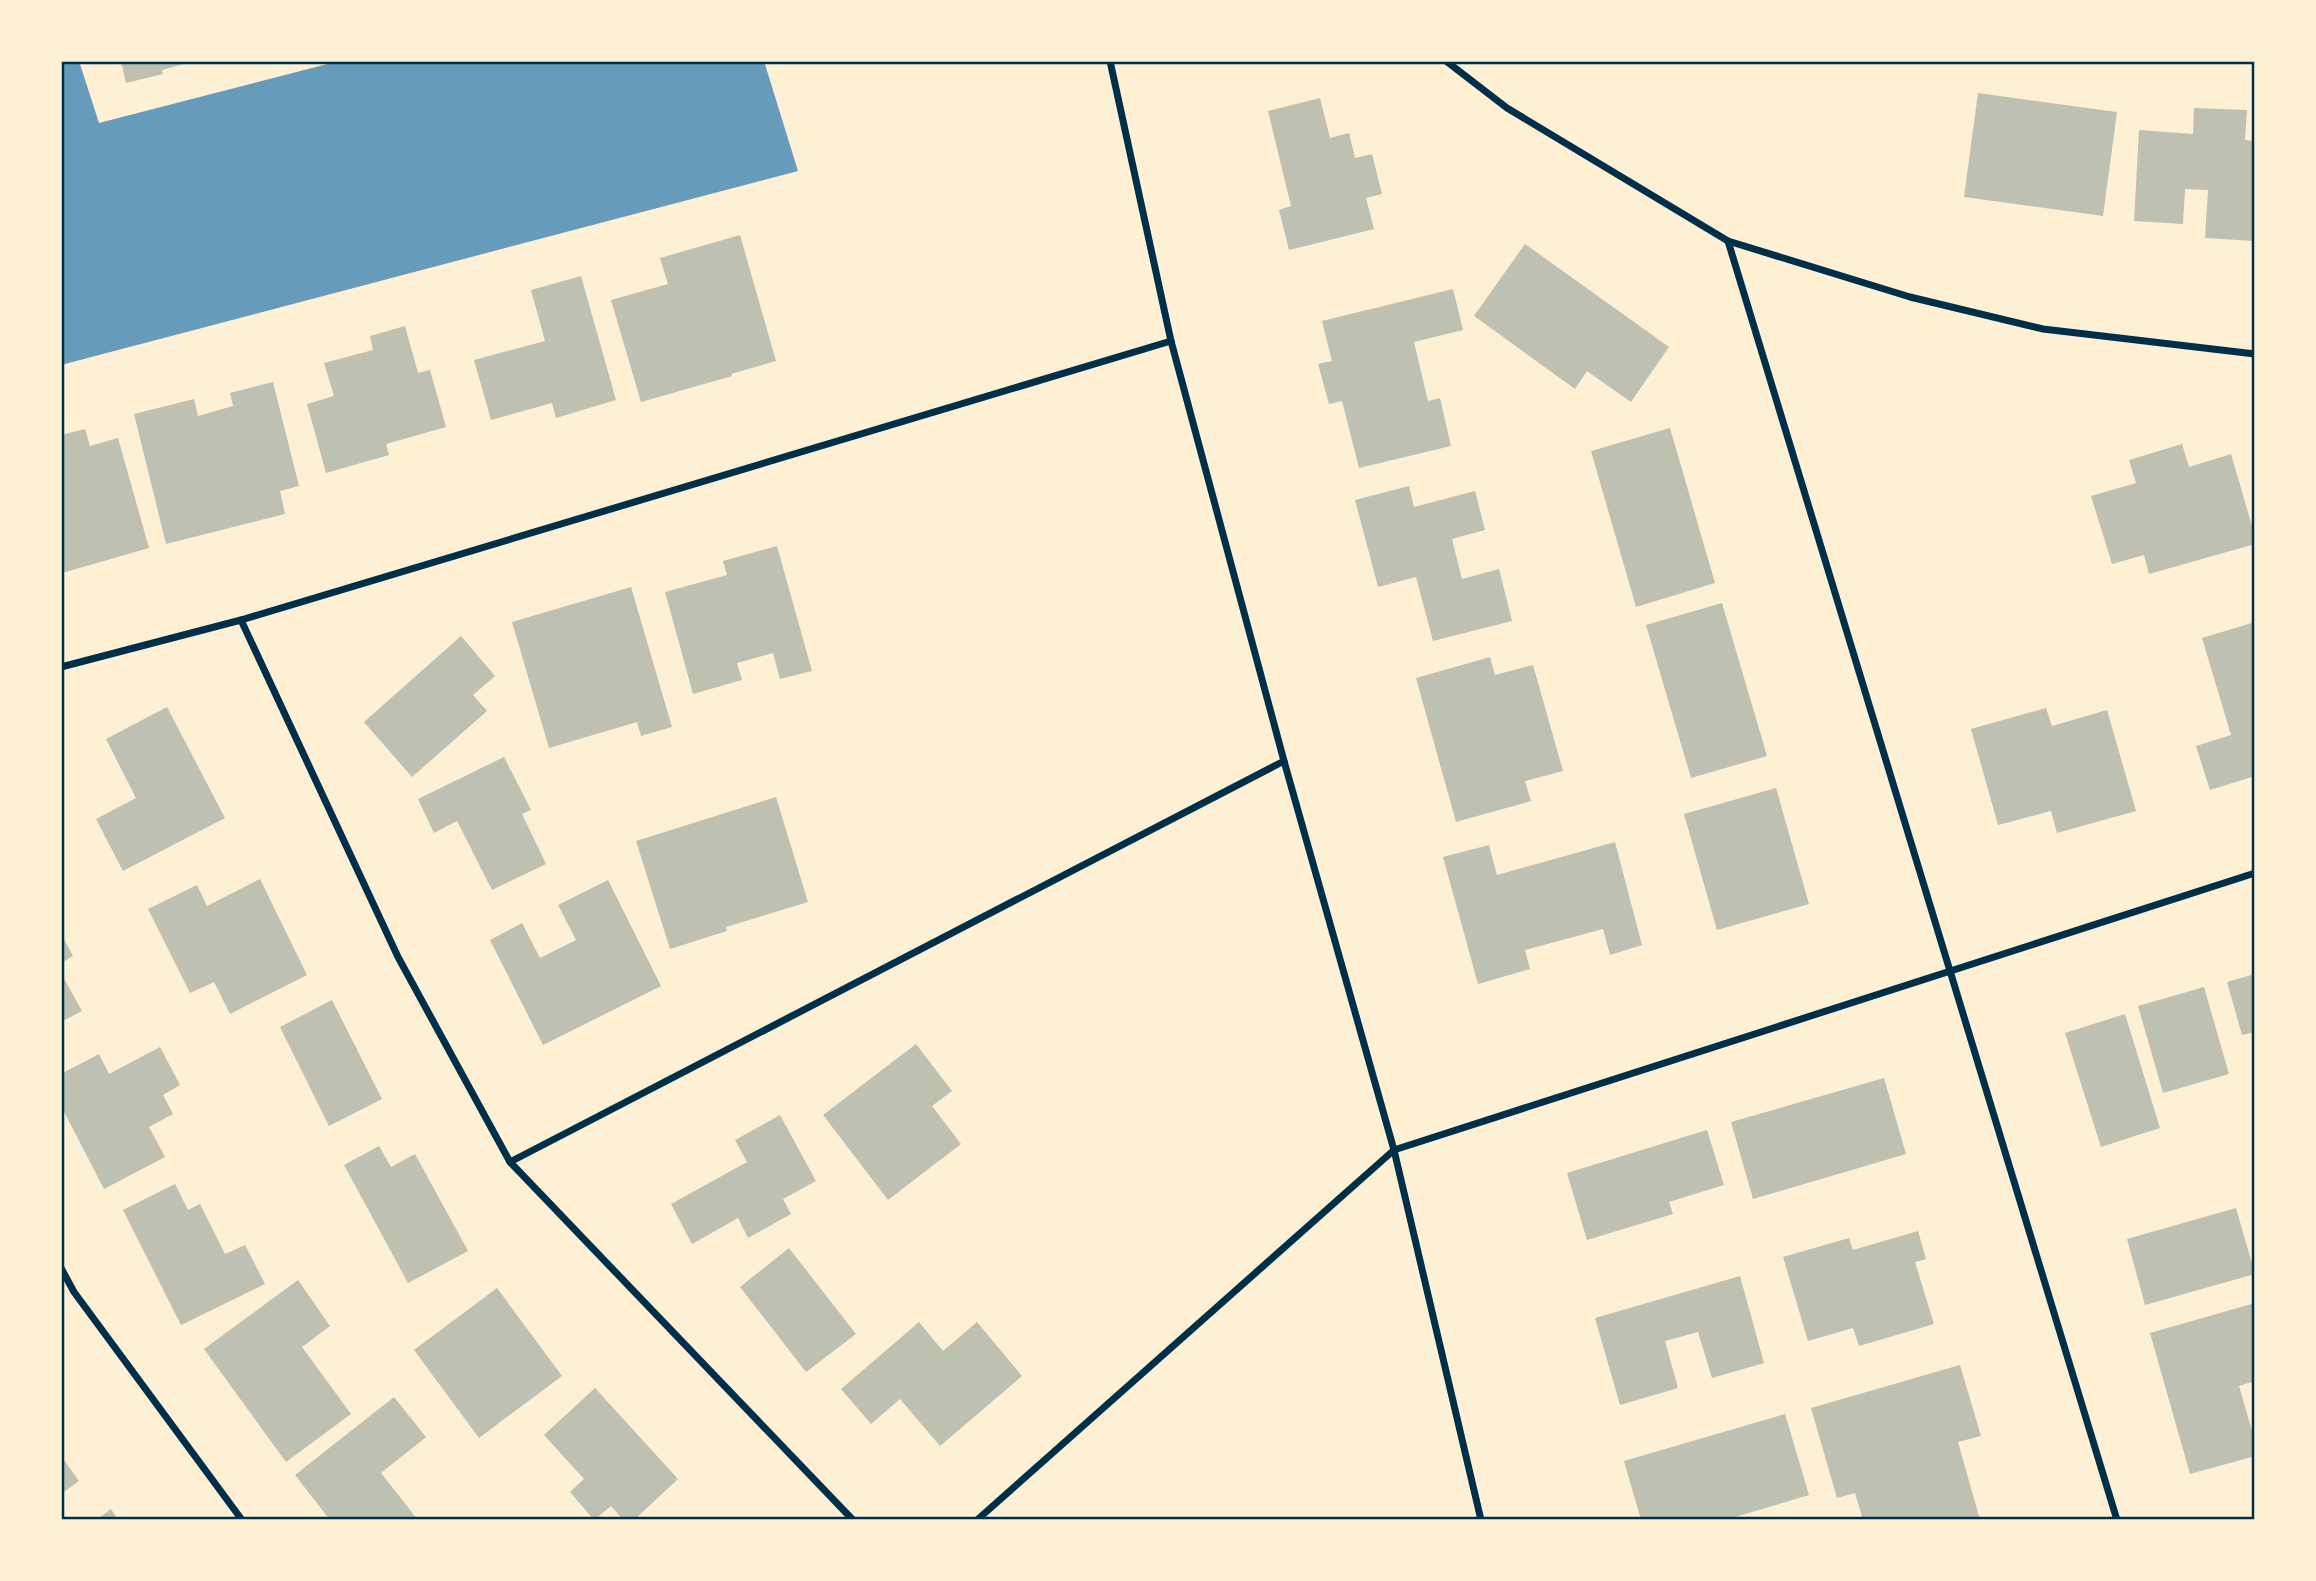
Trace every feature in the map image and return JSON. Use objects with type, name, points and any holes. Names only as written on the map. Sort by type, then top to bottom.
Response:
[{"type":"street","points":[[1110,61],[1171,341],[1284,761],[1394,1150],[1481,1520]]},
{"type":"street","points":[[1446,61],[1507,108],[1728,241],[1910,297],[2043,329],[2255,354]]},
{"type":"street","points":[[1728,241],[2117,1520]]},
{"type":"street","points":[[61,667],[241,620],[1171,341]]},
{"type":"street","points":[[241,620],[398,957],[510,1162],[853,1520]]},
{"type":"street","points":[[510,1162],[1284,761]]},
{"type":"street","points":[[977,1520],[1394,1150],[2255,873]]},
{"type":"street","points":[[61,1268],[74,1292],[242,1520]]},
{"type":"water","points":[[61,61],[79,61],[99,123],[339,61],[764,61],[798,171],[61,365]]},
{"type":"building","points":[[121,61],[191,62],[162,70],[163,74],[126,83]]},
{"type":"building","points":[[1978,93],[2117,112],[2103,216],[1964,197]]},
{"type":"building","points":[[1320,98],[1330,138],[1349,133],[1355,158],[1372,154],[1382,194],[1366,198],[1374,229],[1289,250],[1279,210],[1291,206],[1268,111]]},
{"type":"building","points":[[2194,108],[2247,110],[2245,140],[2255,141],[2255,241],[2205,238],[2208,190],[2185,189],[2183,224],[2134,221],[2139,130],[2193,134]]},
{"type":"building","points":[[740,235],[776,361],[641,402],[611,300],[668,284],[660,258]]},
{"type":"building","points":[[1525,244],[1669,347],[1631,402],[1587,371],[1575,389],[1474,316]]},
{"type":"building","points":[[581,276],[616,400],[556,418],[552,403],[491,420],[474,360],[545,341],[531,290]]},
{"type":"building","points":[[1453,289],[1463,330],[1414,342],[1428,401],[1440,398],[1451,446],[1359,468],[1342,401],[1329,404],[1318,364],[1332,361],[1322,321]]},
{"type":"building","points":[[405,326],[418,373],[430,370],[446,427],[386,444],[389,455],[326,473],[307,404],[334,396],[324,363],[373,350],[370,336]]},
{"type":"building","points":[[273,382],[299,486],[280,491],[285,514],[166,544],[134,414],[194,399],[198,416],[233,406],[230,393]]},
{"type":"building","points":[[1670,428],[1715,583],[1636,607],[1591,451]]},
{"type":"building","points":[[85,429],[90,446],[118,438],[149,548],[62,573],[61,435]]},
{"type":"building","points":[[2182,444],[2189,467],[2231,454],[2255,544],[2149,574],[2144,555],[2112,564],[2091,496],[2136,483],[2129,460]]},
{"type":"building","points":[[1409,486],[1414,507],[1475,491],[1485,530],[1452,539],[1462,579],[1499,569],[1512,621],[1433,641],[1416,577],[1378,587],[1355,500]]},
{"type":"building","points":[[777,546],[812,671],[780,679],[773,653],[737,663],[742,680],[693,694],[665,592],[727,575],[723,561]]},
{"type":"building","points":[[631,587],[672,727],[641,736],[637,722],[549,748],[512,622]]},
{"type":"building","points":[[1722,603],[1767,756],[1691,778],[1646,625]]},
{"type":"building","points":[[2255,622],[2255,776],[2210,790],[2196,746],[2231,735],[2202,638]]},
{"type":"building","points":[[461,636],[495,676],[473,695],[487,711],[412,777],[364,722]]},
{"type":"building","points":[[1490,657],[1495,675],[1533,665],[1563,771],[1525,781],[1531,801],[1456,822],[1416,678]]},
{"type":"building","points":[[167,707],[225,818],[123,871],[96,819],[136,798],[106,739]]},
{"type":"building","points":[[2046,708],[2052,726],[2107,710],[2136,811],[2057,833],[2051,811],[1998,825],[1971,729]]},
{"type":"building","points":[[504,757],[531,810],[522,814],[546,864],[492,890],[457,821],[434,833],[418,799]]},
{"type":"building","points":[[1776,788],[1809,904],[1717,930],[1684,814]]},
{"type":"building","points":[[776,797],[808,902],[726,927],[727,931],[670,949],[636,841]]},
{"type":"building","points":[[1615,842],[1642,945],[1610,955],[1603,929],[1525,950],[1530,969],[1478,984],[1443,857],[1489,845],[1497,875]]},
{"type":"building","points":[[260,879],[307,975],[230,1014],[214,982],[190,993],[148,909],[197,885],[207,906]]},
{"type":"building","points":[[608,880],[661,986],[543,1045],[490,940],[522,923],[540,958],[576,940],[558,905]]},
{"type":"building","points":[[61,934],[73,956],[61,963]]},
{"type":"building","points":[[61,973],[82,1011],[61,1022]]},
{"type":"building","points":[[2255,974],[2255,1032],[2242,1035],[2227,982]]},
{"type":"building","points":[[2204,987],[2229,1074],[2163,1093],[2138,1006]]},
{"type":"building","points":[[332,1000],[382,1099],[329,1126],[280,1027]]},
{"type":"building","points":[[2125,1014],[2160,1128],[2101,1147],[2065,1033]]},
{"type":"building","points":[[916,1044],[952,1091],[932,1106],[961,1144],[888,1200],[823,1115]]},
{"type":"building","points":[[160,1047],[180,1085],[163,1095],[173,1114],[149,1127],[165,1157],[104,1189],[61,1106],[61,1074],[99,1054],[109,1074]]},
{"type":"building","points":[[1884,1078],[1906,1154],[1753,1199],[1731,1122]]},
{"type":"building","points":[[780,1115],[816,1181],[783,1199],[791,1214],[748,1238],[738,1218],[692,1244],[671,1204],[747,1162],[735,1140]]},
{"type":"building","points":[[1707,1130],[1724,1185],[1669,1202],[1673,1214],[1587,1240],[1567,1173]]},
{"type":"building","points":[[379,1146],[391,1167],[415,1154],[468,1251],[408,1283],[344,1165]]},
{"type":"building","points":[[175,1184],[188,1210],[200,1204],[225,1254],[245,1245],[265,1284],[181,1325],[123,1210]]},
{"type":"building","points":[[2236,1208],[2255,1274],[2145,1305],[2127,1239]]},
{"type":"building","points":[[1918,1231],[1926,1259],[1915,1262],[1934,1324],[1859,1346],[1853,1328],[1808,1341],[1783,1257],[1849,1238],[1853,1250]]},
{"type":"building","points":[[789,1248],[856,1334],[806,1372],[740,1287]]},
{"type":"building","points":[[1740,1276],[1764,1363],[1712,1378],[1698,1332],[1665,1341],[1678,1388],[1620,1405],[1595,1318]]},
{"type":"building","points":[[298,1280],[330,1326],[302,1347],[351,1414],[286,1462],[204,1349]]},
{"type":"building","points":[[497,1288],[562,1376],[479,1438],[414,1350]]},
{"type":"building","points":[[2255,1303],[2255,1381],[2239,1386],[2255,1441],[2255,1456],[2190,1474],[2150,1333]]},
{"type":"building","points":[[919,1322],[943,1351],[977,1322],[1022,1376],[940,1446],[900,1399],[871,1424],[841,1389]]},
{"type":"building","points":[[1960,1365],[1981,1436],[1958,1442],[1980,1520],[1863,1520],[1855,1493],[1837,1498],[1811,1408]]},
{"type":"building","points":[[595,1388],[678,1479],[634,1520],[623,1520],[611,1506],[594,1520],[570,1492],[584,1479],[544,1435]]},
{"type":"building","points":[[394,1397],[426,1437],[381,1473],[418,1520],[330,1520],[295,1475]]},
{"type":"building","points":[[1785,1414],[1809,1495],[1725,1520],[1641,1520],[1624,1461]]},
{"type":"building","points":[[61,1456],[79,1481],[61,1494]]},
{"type":"building","points":[[111,1509],[118,1520],[96,1520]]}]
